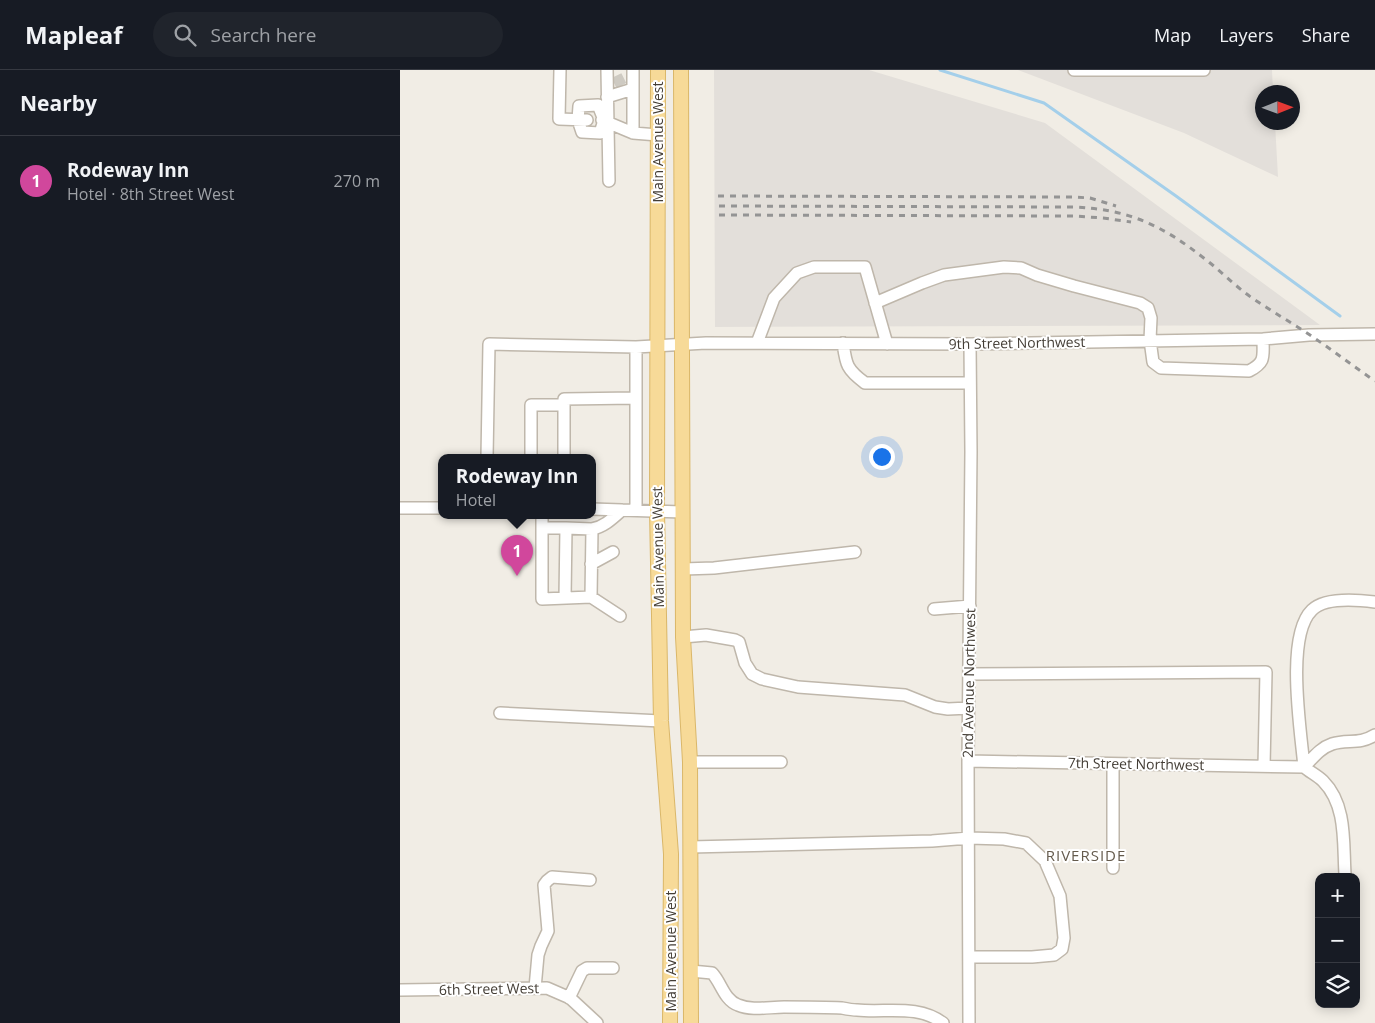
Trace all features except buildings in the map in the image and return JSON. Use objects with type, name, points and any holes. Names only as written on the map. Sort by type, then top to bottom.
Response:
[{"type":"main road","name":"Main Avenue West","points":[[658,70],[657,510],[661,721],[671,854],[670,1023]]},
{"type":"main road","name":"Main Avenue West","points":[[681,70],[683,637],[690,762],[691,1023]]},
{"type":"street","points":[[560,70],[559,119],[595,120],[633,134],[658,134]]},
{"type":"street","points":[[607,70],[633,89]]},
{"type":"street","points":[[1074,70],[1204,70]]},
{"type":"street","points":[[609,181],[595,120],[620,81]]},
{"type":"street","points":[[620,81],[633,89]]},
{"type":"street","points":[[633,89],[633,134]]},
{"type":"street","points":[[757,343],[774,298],[797,273],[814,268],[865,267],[887,344]]},
{"type":"street","points":[[875,303],[944,275],[1004,267],[1021,268],[1074,286],[1140,303],[1148,308],[1151,318],[1150,340],[1153,362],[1161,368],[1249,371],[1259,365],[1263,358],[1263,339]]},
{"type":"street","name":"9th Street Northwest","points":[[486,454],[489,344],[636,347],[757,343],[970,344],[1263,339],[1310,334],[1375,334]]},
{"type":"street","points":[[843,343],[846,364],[854,374],[865,382],[970,383]]},
{"type":"street","name":"2nd Avenue Northwest","points":[[969,1023],[970,344]]},
{"type":"street","points":[[636,347],[636,510]]},
{"type":"street","points":[[564,454],[564,399],[635,398]]},
{"type":"street","points":[[531,454],[531,405],[564,405]]},
{"type":"street","points":[[400,508],[438,508]]},
{"type":"street","points":[[596,509],[682,512]]},
{"type":"street","points":[[542,528],[599,528],[622,510]]},
{"type":"street","points":[[542,519],[542,599],[591,597],[620,616]]},
{"type":"street","points":[[565,598],[566,528]]},
{"type":"street","points":[[591,597],[592,529]]},
{"type":"street","points":[[591,564],[613,552]]},
{"type":"street","points":[[683,568],[714,568],[856,552]]},
{"type":"street","points":[[1345,873],[1342,818],[1337,803],[1324,782],[1304,767],[1298,701],[1297,670],[1299,641],[1302,626],[1312,610],[1321,604],[1350,599],[1375,602]]},
{"type":"street","points":[[934,608],[970,606]]},
{"type":"street","points":[[683,637],[706,635],[739,642],[745,662],[752,674],[762,679],[798,687],[906,696],[938,708],[969,708]]},
{"type":"street","points":[[969,674],[1266,672],[1264,766]]},
{"type":"street","points":[[500,713],[661,721]]},
{"type":"street","points":[[1304,767],[1321,750],[1333,744],[1366,741],[1375,735]]},
{"type":"street","name":"7th Street Northwest","points":[[968,761],[1304,767]]},
{"type":"street","points":[[690,762],[781,762]]},
{"type":"street","points":[[1113,764],[1113,868]]},
{"type":"street","points":[[690,847],[932,841],[969,838],[1026,843],[1045,861],[1060,896],[1064,938],[1062,949],[1054,955],[1032,957],[969,957]]},
{"type":"street","points":[[535,988],[538,955],[548,931],[544,885],[552,877],[590,880]]},
{"type":"street","points":[[569,998],[582,971],[587,968],[613,968]]},
{"type":"street","points":[[691,971],[712,973],[717,978],[728,999],[737,1005],[751,1008],[806,1007],[912,1011],[936,1018],[943,1023]]},
{"type":"street","name":"6th Street West","points":[[400,990],[547,988],[569,998],[597,1023]]},
{"type":"shaded area","points":[[714,70],[869,70],[1045,123],[1320,325],[715,327]]},
{"type":"shaded area","points":[[1018,70],[1272,70],[1273,85],[1255,85],[1255,130],[1275,130],[1278,177],[1184,133]]},
{"type":"waterway","points":[[940,70],[1044,103],[1176,196],[1340,316]]},
{"type":"tunnel","points":[[614,83],[624,78]]},
{"type":"railway","points":[[718,196],[1074,197],[1090,198],[1116,206]]},
{"type":"railway","points":[[719,206],[1073,207],[1093,208],[1128,215],[1159,228],[1189,247],[1248,295],[1310,335],[1375,381]]},
{"type":"railway","points":[[719,215],[1074,216],[1131,222]]},
{"type":"place","name":"Rodeway Inn","points":[[517,576]]},
{"type":"district","name":"RIVERSIDE","points":[[1086,856]]}]
